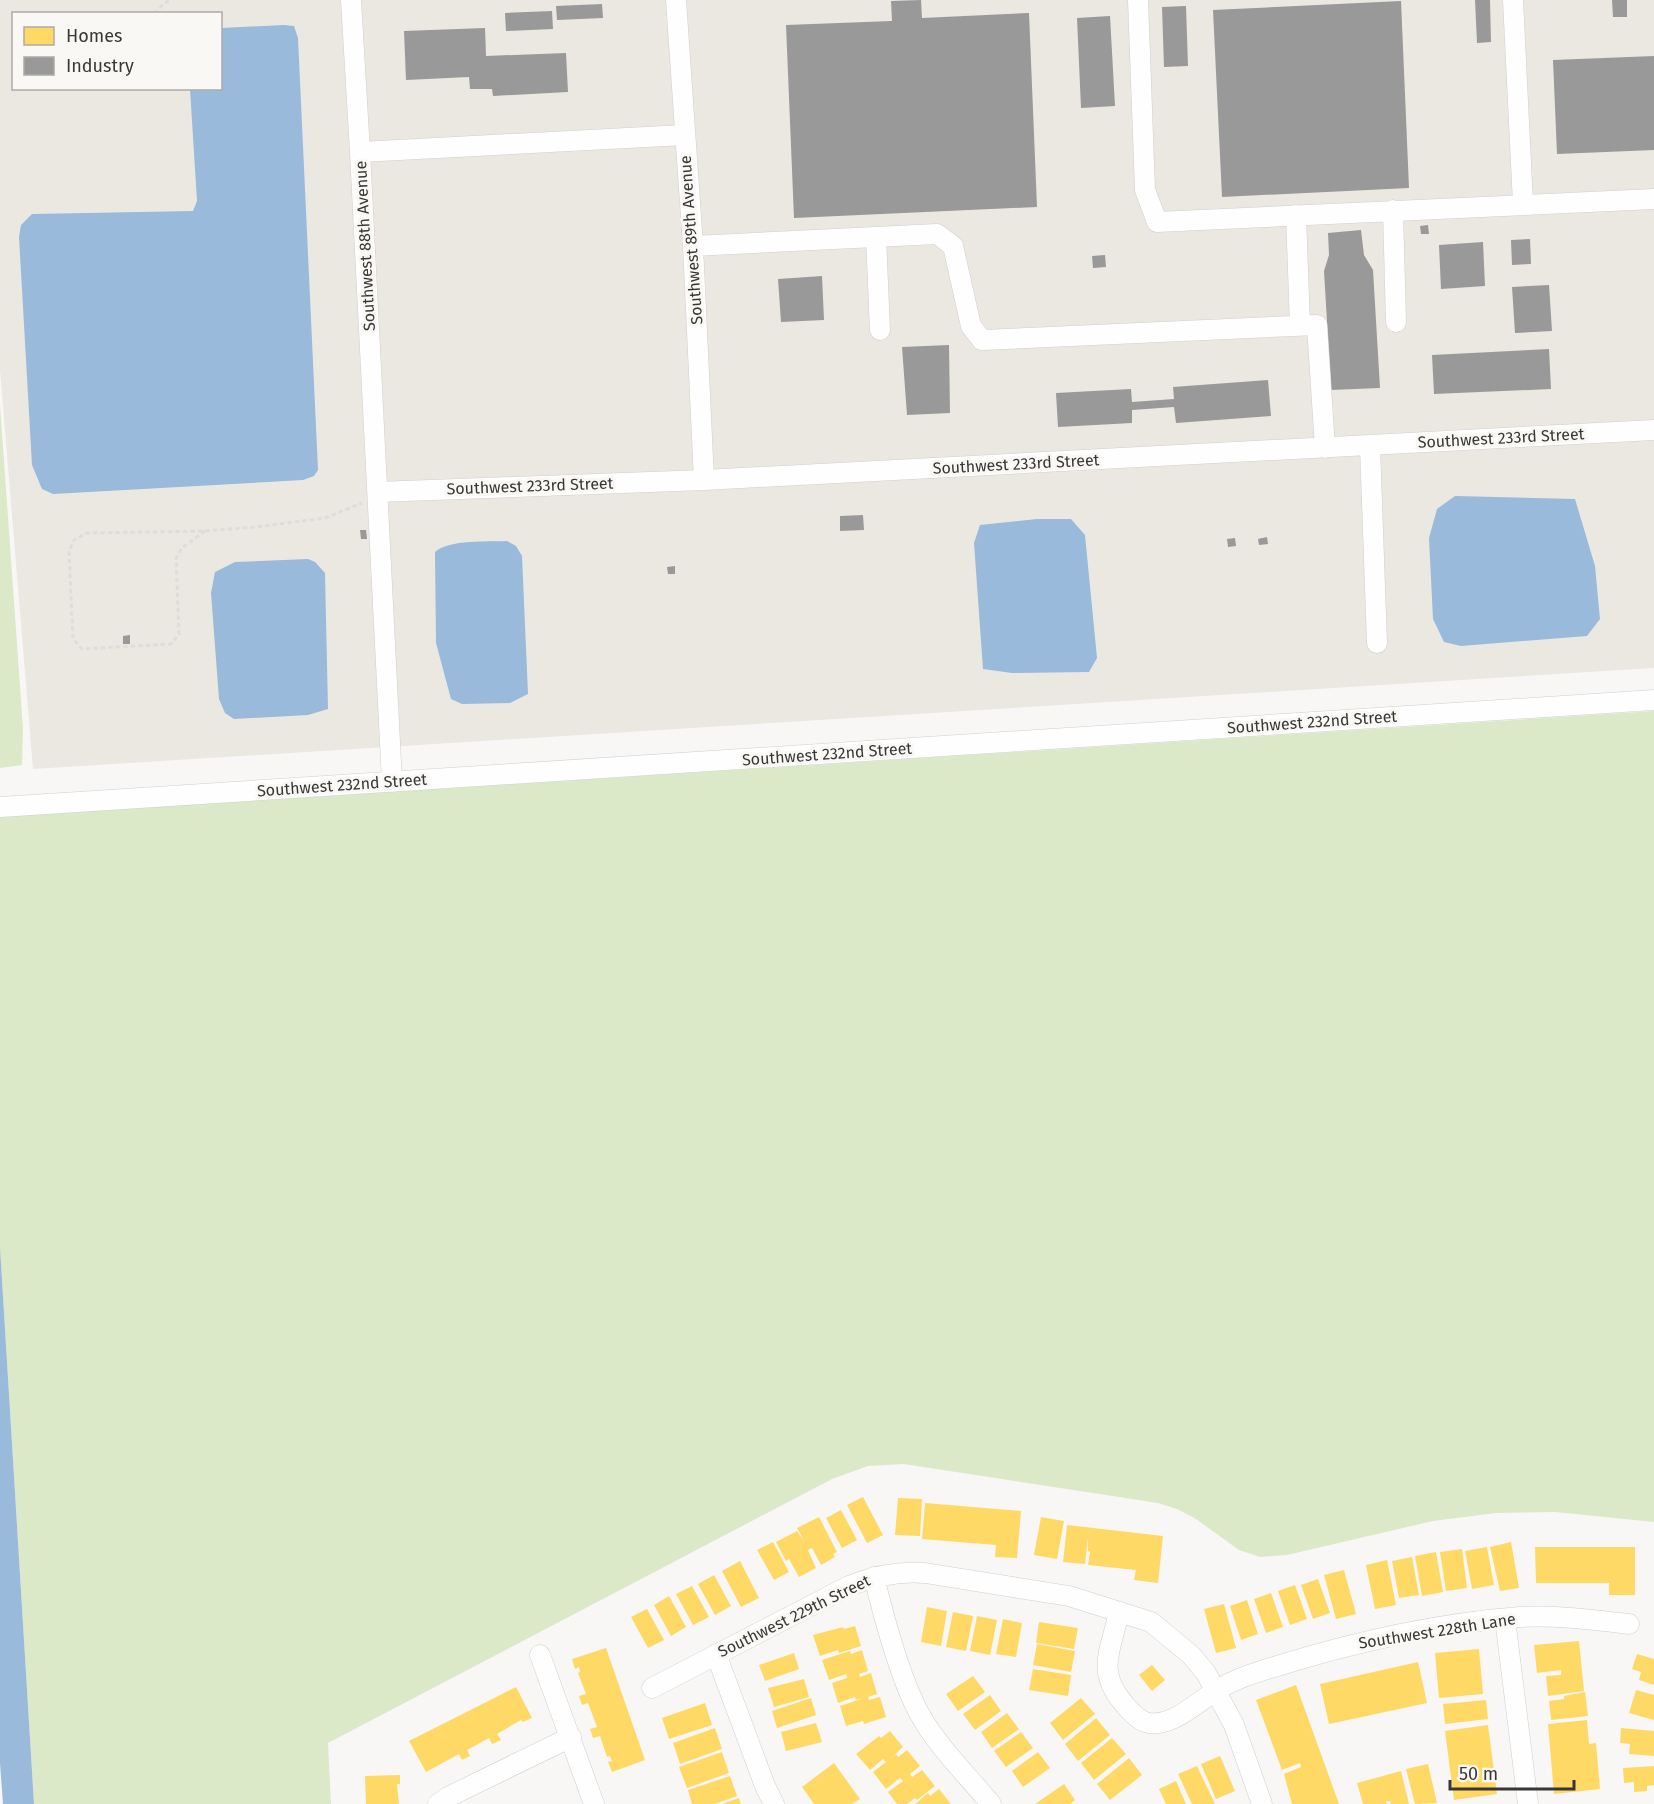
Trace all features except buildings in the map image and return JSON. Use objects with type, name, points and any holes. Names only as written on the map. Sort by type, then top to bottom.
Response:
[{"type":"street","name":"Southwest 88th Avenue","points":[[351,0],[392,782]]},
{"type":"street","name":"Southwest 89th Avenue","points":[[676,0],[693,246],[704,480]]},
{"type":"street","points":[[1138,0],[1145,190],[1157,222],[1654,199]]},
{"type":"street","points":[[1513,0],[1523,204]]},
{"type":"street","points":[[360,152],[684,135]]},
{"type":"street","points":[[1393,210],[1396,322]]},
{"type":"street","points":[[1296,215],[1300,326]]},
{"type":"street","points":[[693,246],[937,234],[953,246],[971,326],[982,340],[1317,325],[1325,448]]},
{"type":"street","points":[[876,237],[880,330]]},
{"type":"street","name":"Southwest 233rd Street","points":[[377,494],[704,480],[1654,430]]},
{"type":"street","points":[[1370,446],[1377,643]]},
{"type":"street","name":"Southwest 232nd Street","points":[[0,807],[1654,700]]},
{"type":"street","name":"Southwest 229th Street","points":[[652,1688],[849,1586],[874,1576],[903,1572],[938,1575],[1068,1596],[1151,1622],[1191,1655],[1216,1690],[1234,1725],[1262,1804]]},
{"type":"street","points":[[874,1576],[890,1635],[918,1712],[991,1804]]},
{"type":"street","name":"Southwest 228th Lane","points":[[1119,1612],[1108,1656],[1107,1676],[1114,1693],[1132,1713],[1144,1722],[1165,1722],[1200,1703],[1216,1690],[1257,1672],[1372,1639],[1505,1619],[1539,1617],[1629,1624]]},
{"type":"street","points":[[1505,1619],[1528,1804]]},
{"type":"street","points":[[716,1654],[765,1786],[774,1804]]},
{"type":"street","points":[[540,1655],[594,1804]]},
{"type":"street","points":[[438,1804],[447,1797],[570,1737]]},
{"type":"path","points":[[157,12],[163,4],[171,0]]},
{"type":"path","points":[[205,531],[182,548],[176,558],[179,634],[171,644],[82,649],[73,639],[69,551],[74,540],[87,533],[205,531],[325,518],[377,494]]},
{"type":"shaded area","points":[[0,0],[1654,0],[1654,668],[33,769],[0,370]]},
{"type":"green space","points":[[0,405],[23,728],[22,765],[0,768]]},
{"type":"green space","points":[[1654,711],[1654,1522],[1555,1512],[1496,1513],[1433,1521],[1287,1555],[1260,1557],[1239,1550],[1196,1519],[1177,1509],[1158,1503],[904,1464],[868,1466],[832,1479],[328,1743],[331,1804],[34,1804],[0,1247],[0,817]]},
{"type":"water","points":[[294,26],[298,38],[318,470],[314,476],[303,480],[53,494],[42,489],[32,465],[19,237],[21,225],[32,214],[193,211],[197,201],[190,90],[222,90],[222,28]]},
{"type":"water","points":[[1455,496],[1575,499],[1595,566],[1600,619],[1587,636],[1461,646],[1444,642],[1433,619],[1429,538],[1437,509]]},
{"type":"water","points":[[1037,519],[1071,519],[1085,535],[1097,658],[1089,672],[1012,673],[983,669],[974,543],[980,525]]},
{"type":"water","points":[[507,541],[516,546],[522,556],[528,694],[510,703],[462,704],[451,699],[436,643],[435,552],[459,543]]},
{"type":"water","points":[[308,559],[315,562],[325,573],[328,709],[308,715],[234,719],[225,713],[219,699],[211,593],[215,572],[235,562]]},
{"type":"water","points":[[0,1247],[34,1804],[3,1804],[0,1763]]}]
